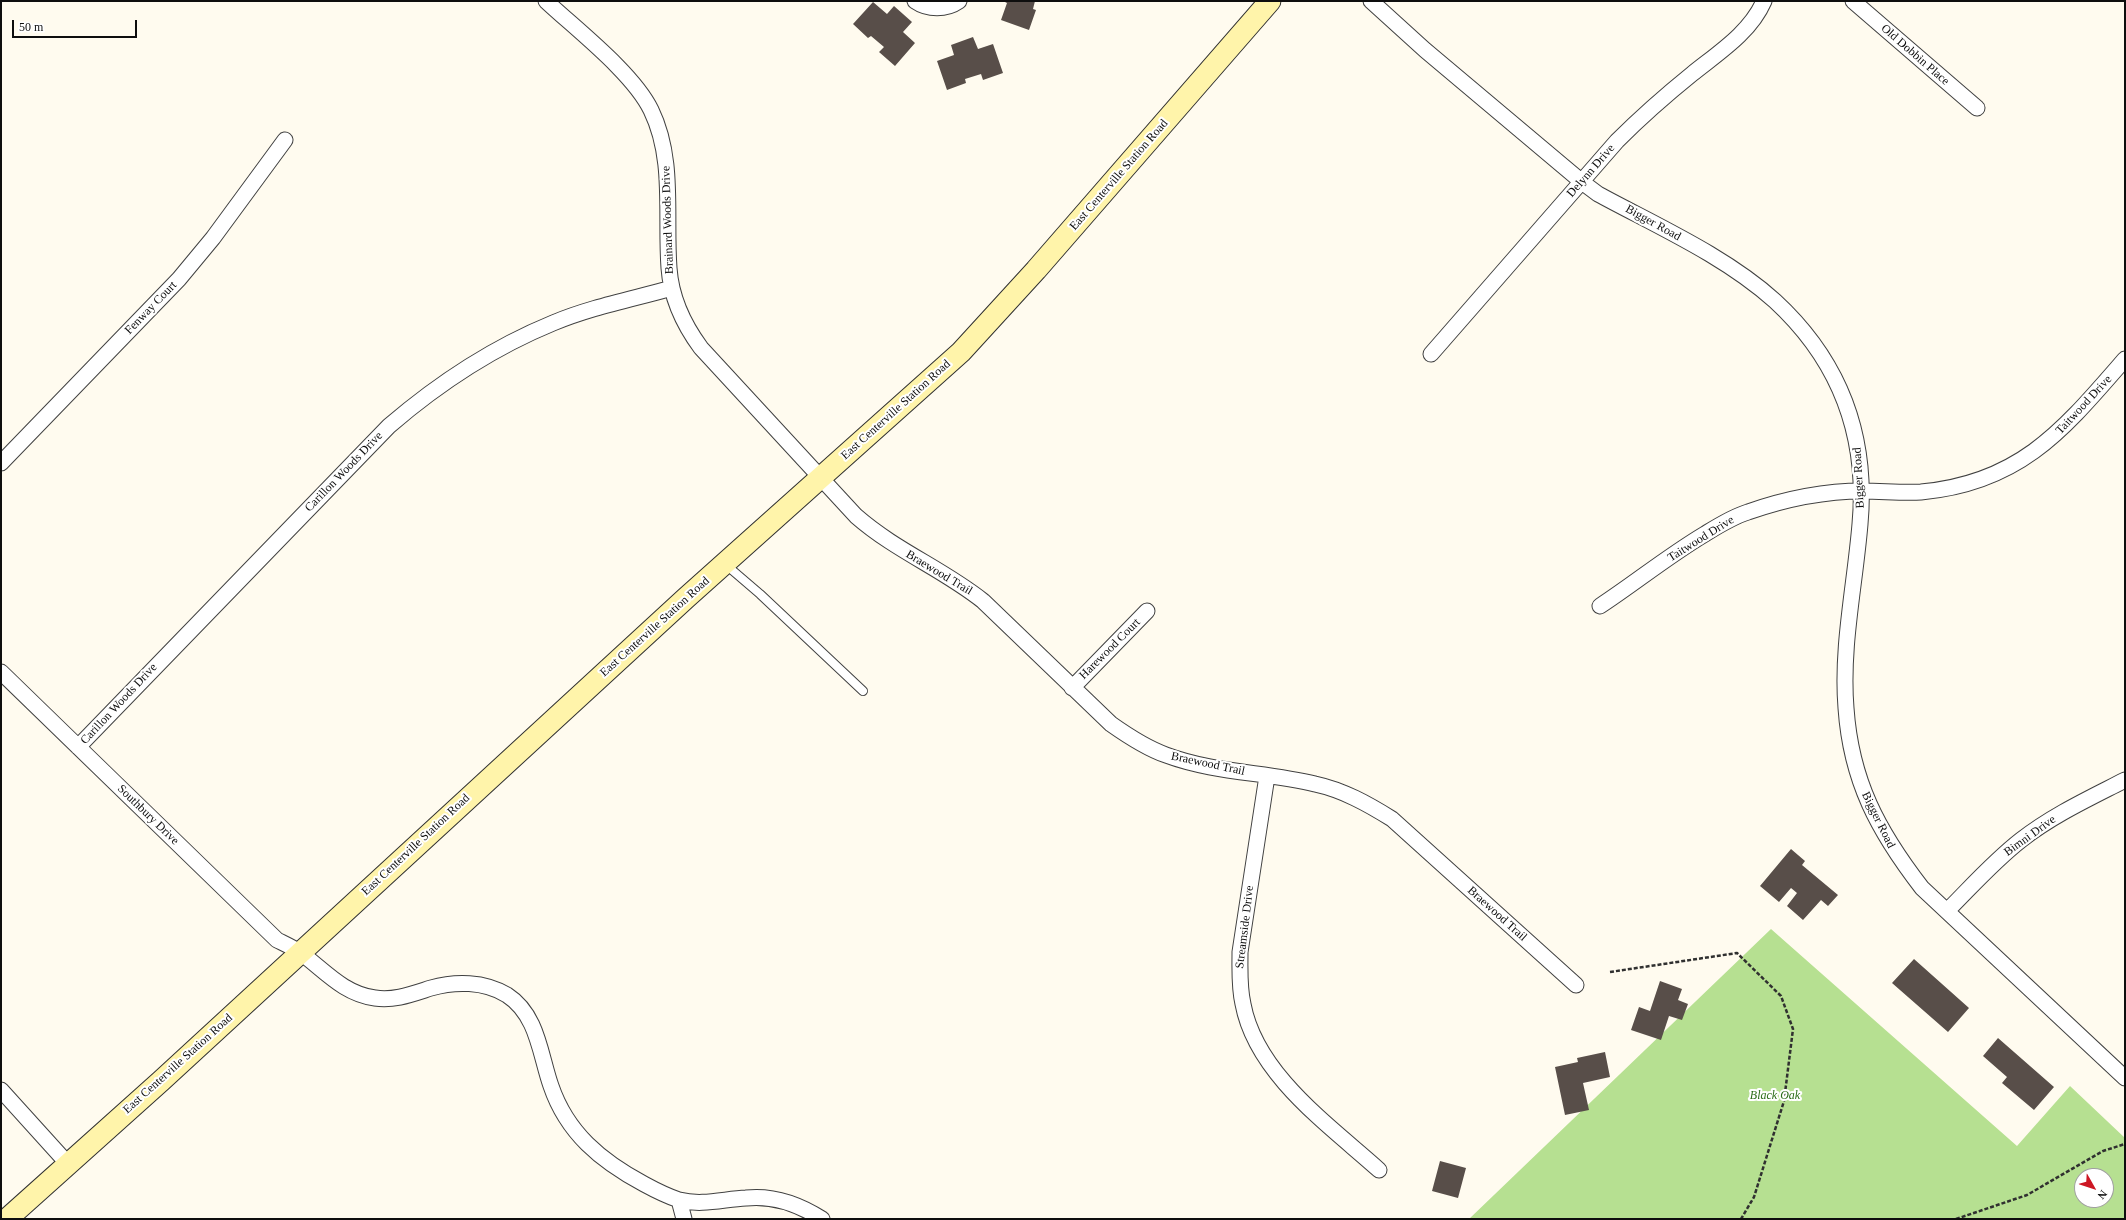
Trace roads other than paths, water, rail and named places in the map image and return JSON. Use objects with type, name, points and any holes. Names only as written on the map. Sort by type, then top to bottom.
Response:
[{"type":"street","name":"Brainard Woods Drive","points":[[546,1],[632,83],[651,109],[660,131],[667,164],[669,269],[672,288],[682,316],[701,348],[820,478]]},
{"type":"street","points":[[915,1],[929,7],[942,8],[959,1]]},
{"type":"street","name":"East Centerville Station Road","points":[[6,1219],[960,352],[1036,270],[1270,1]]},
{"type":"street","name":"Bigger Road","points":[[1371,1],[1426,50],[1582,182],[1598,194],[1740,273],[1774,300],[1794,319],[1818,349],[1832,371],[1843,394],[1856,433],[1860,460],[1862,491],[1860,523],[1844,677],[1850,740],[1859,778],[1868,803],[1895,854],[1922,888],[1948,910],[2005,967],[2125,1078]]},
{"type":"street","name":"Delynn Drive","points":[[1431,354],[1617,141],[1643,115],[1731,43],[1751,23],[1764,1]]},
{"type":"street","name":"Old Dobbin Place","points":[[1853,1],[1977,108]]},
{"type":"street","name":"Fenway Court","points":[[1,463],[179,279],[213,238],[285,140]]},
{"type":"street","name":"Carillon Woods Drive","points":[[78,747],[389,426],[422,398],[492,352],[554,323],[602,307],[672,288]]},
{"type":"street","name":"Taitwood Drive","points":[[1600,606],[1683,548],[1724,522],[1746,512],[1796,497],[1862,491],[1919,492],[1943,489],[1973,482],[1997,473],[2025,458],[2054,437],[2074,418],[2125,359]]},
{"type":"street","name":"Braewood Trail","points":[[820,478],[856,516],[876,534],[968,589],[983,601],[1072,688],[1111,724],[1129,737],[1165,755],[1187,762],[1315,784],[1366,802],[1392,819],[1576,985]]},
{"type":"street","name":"Harewood Court","points":[[1072,688],[1147,611]]},
{"type":"street","name":"Southbury Drive","points":[[1,672],[278,940],[300,953],[345,988],[359,995],[392,999],[432,988],[453,984],[472,983],[488,987],[507,996],[520,1008],[534,1029],[558,1105],[570,1126],[587,1145],[621,1172],[679,1200]]},
{"type":"street","name":"Streamside Drive","points":[[1267,776],[1240,952],[1240,980],[1243,1005],[1252,1033],[1272,1069],[1288,1088],[1379,1170]]},
{"type":"street","name":"Bimni Drive","points":[[1948,910],[1991,865],[2022,839],[2059,815],[2125,780]]},
{"type":"street","points":[[1,1090],[68,1164]]},
{"type":"street","points":[[684,1219],[679,1200],[710,1202],[762,1198],[785,1202],[807,1209],[822,1219]]},
{"type":"lane","points":[[725,564],[766,599],[863,691]]},
{"type":"park label","name":"Black Oak","points":[[1775,1096]]}]
